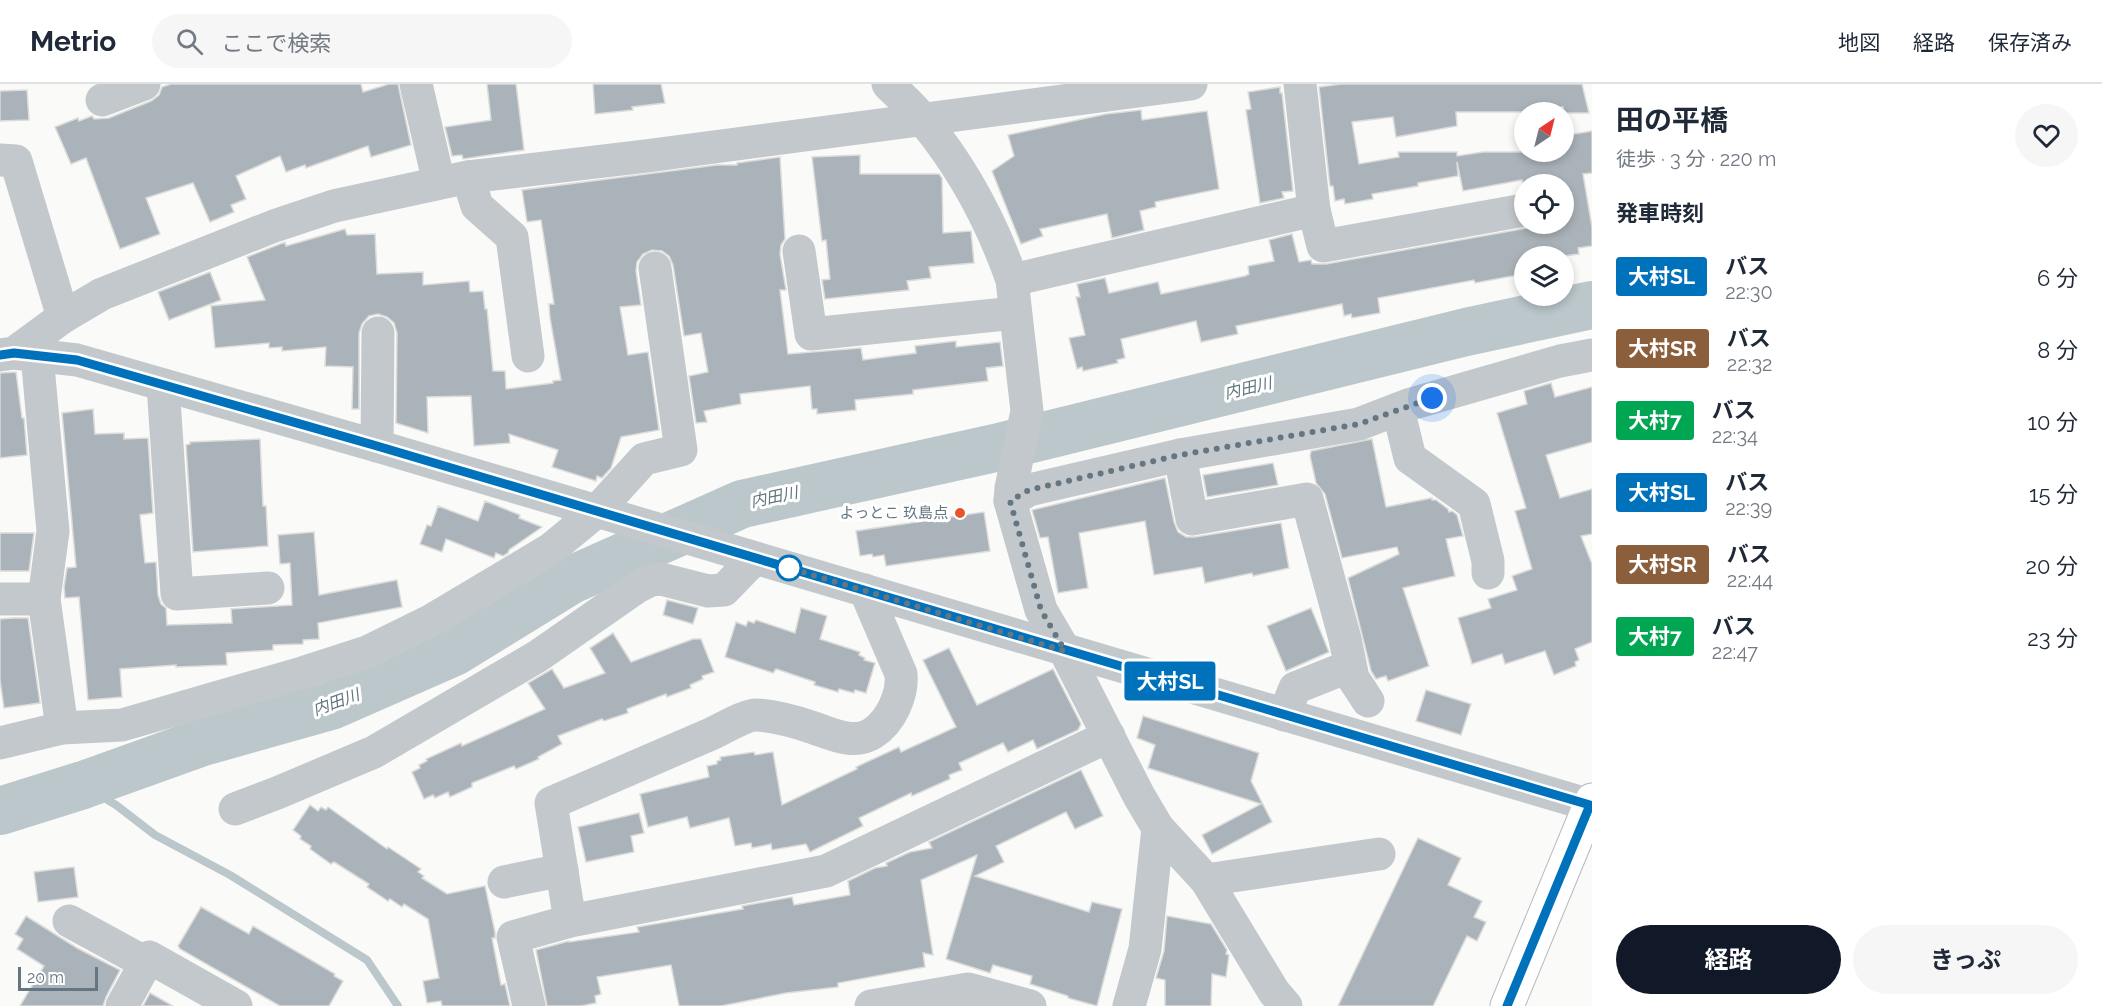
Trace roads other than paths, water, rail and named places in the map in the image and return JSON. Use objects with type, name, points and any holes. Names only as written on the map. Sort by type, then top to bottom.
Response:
[{"type":"main road","points":[[1507,1006],[1591,802]]},
{"type":"street","points":[[416,84],[454,180],[477,206],[512,237],[528,356]]},
{"type":"street","points":[[888,84],[923,119],[942,144],[974,195],[1012,280],[1027,411],[1011,495],[1041,610],[1158,828],[1206,880],[1274,992],[1286,1006]]},
{"type":"street","points":[[17,354],[63,316],[102,294],[274,226],[334,206],[454,180],[923,119],[1120,89],[1191,84]]},
{"type":"street","points":[[1300,84],[1314,210],[1323,246],[1514,212]]},
{"type":"street","points":[[0,160],[16,161],[63,316]]},
{"type":"street","points":[[1012,280],[1314,210]]},
{"type":"street","points":[[799,251],[811,334],[1016,313]]},
{"type":"street","points":[[0,743],[62,728],[122,725],[367,652],[483,592],[551,549],[597,511],[644,459],[681,450],[680,366],[655,268]]},
{"type":"street","points":[[377,446],[378,333]]},
{"type":"street","points":[[17,354],[77,360],[377,446],[1284,715],[1591,802]]},
{"type":"street","points":[[17,354],[53,531],[44,599],[62,728]]},
{"type":"street","points":[[1011,495],[1180,455],[1359,424],[1398,409],[1560,362],[1592,355]]},
{"type":"street","points":[[164,385],[177,594],[268,588]]},
{"type":"street","points":[[1398,409],[1410,458],[1474,504],[1488,561],[1488,573]]},
{"type":"street","points":[[1180,455],[1192,519],[1307,498],[1345,639],[1353,678],[1368,701]]},
{"type":"street","points":[[235,809],[374,752],[538,656],[638,586],[651,580],[661,579],[708,591],[724,590],[741,555]]},
{"type":"street","points":[[570,921],[551,803],[755,715],[810,726],[838,737],[856,739],[872,734],[894,707],[902,685],[901,674],[865,590]]},
{"type":"street","points":[[0,599],[44,599]]},
{"type":"street","points":[[1284,715],[1295,688],[1350,666]]},
{"type":"street","points":[[528,1006],[513,937],[570,921],[826,871],[1109,736]]},
{"type":"street","points":[[1129,1006],[1145,949],[1158,828]]},
{"type":"street","points":[[1206,880],[1379,854]]},
{"type":"street","points":[[504,882],[562,870]]},
{"type":"street","points":[[69,921],[146,963]]},
{"type":"street","points":[[122,1006],[149,957],[236,1006]]},
{"type":"street","points":[[871,1006],[968,989],[1030,1006]]},
{"type":"waterway","name":"内田川","points":[[0,811],[83,785],[203,742],[331,706],[454,652],[571,580],[742,504],[995,448],[1466,332],[1592,305]]},
{"type":"waterway","points":[[83,785],[116,805],[155,835],[230,875],[367,960],[398,1006]]},
{"type":"place","name":"よっとこ 玖島点","points":[[960,513]]}]
